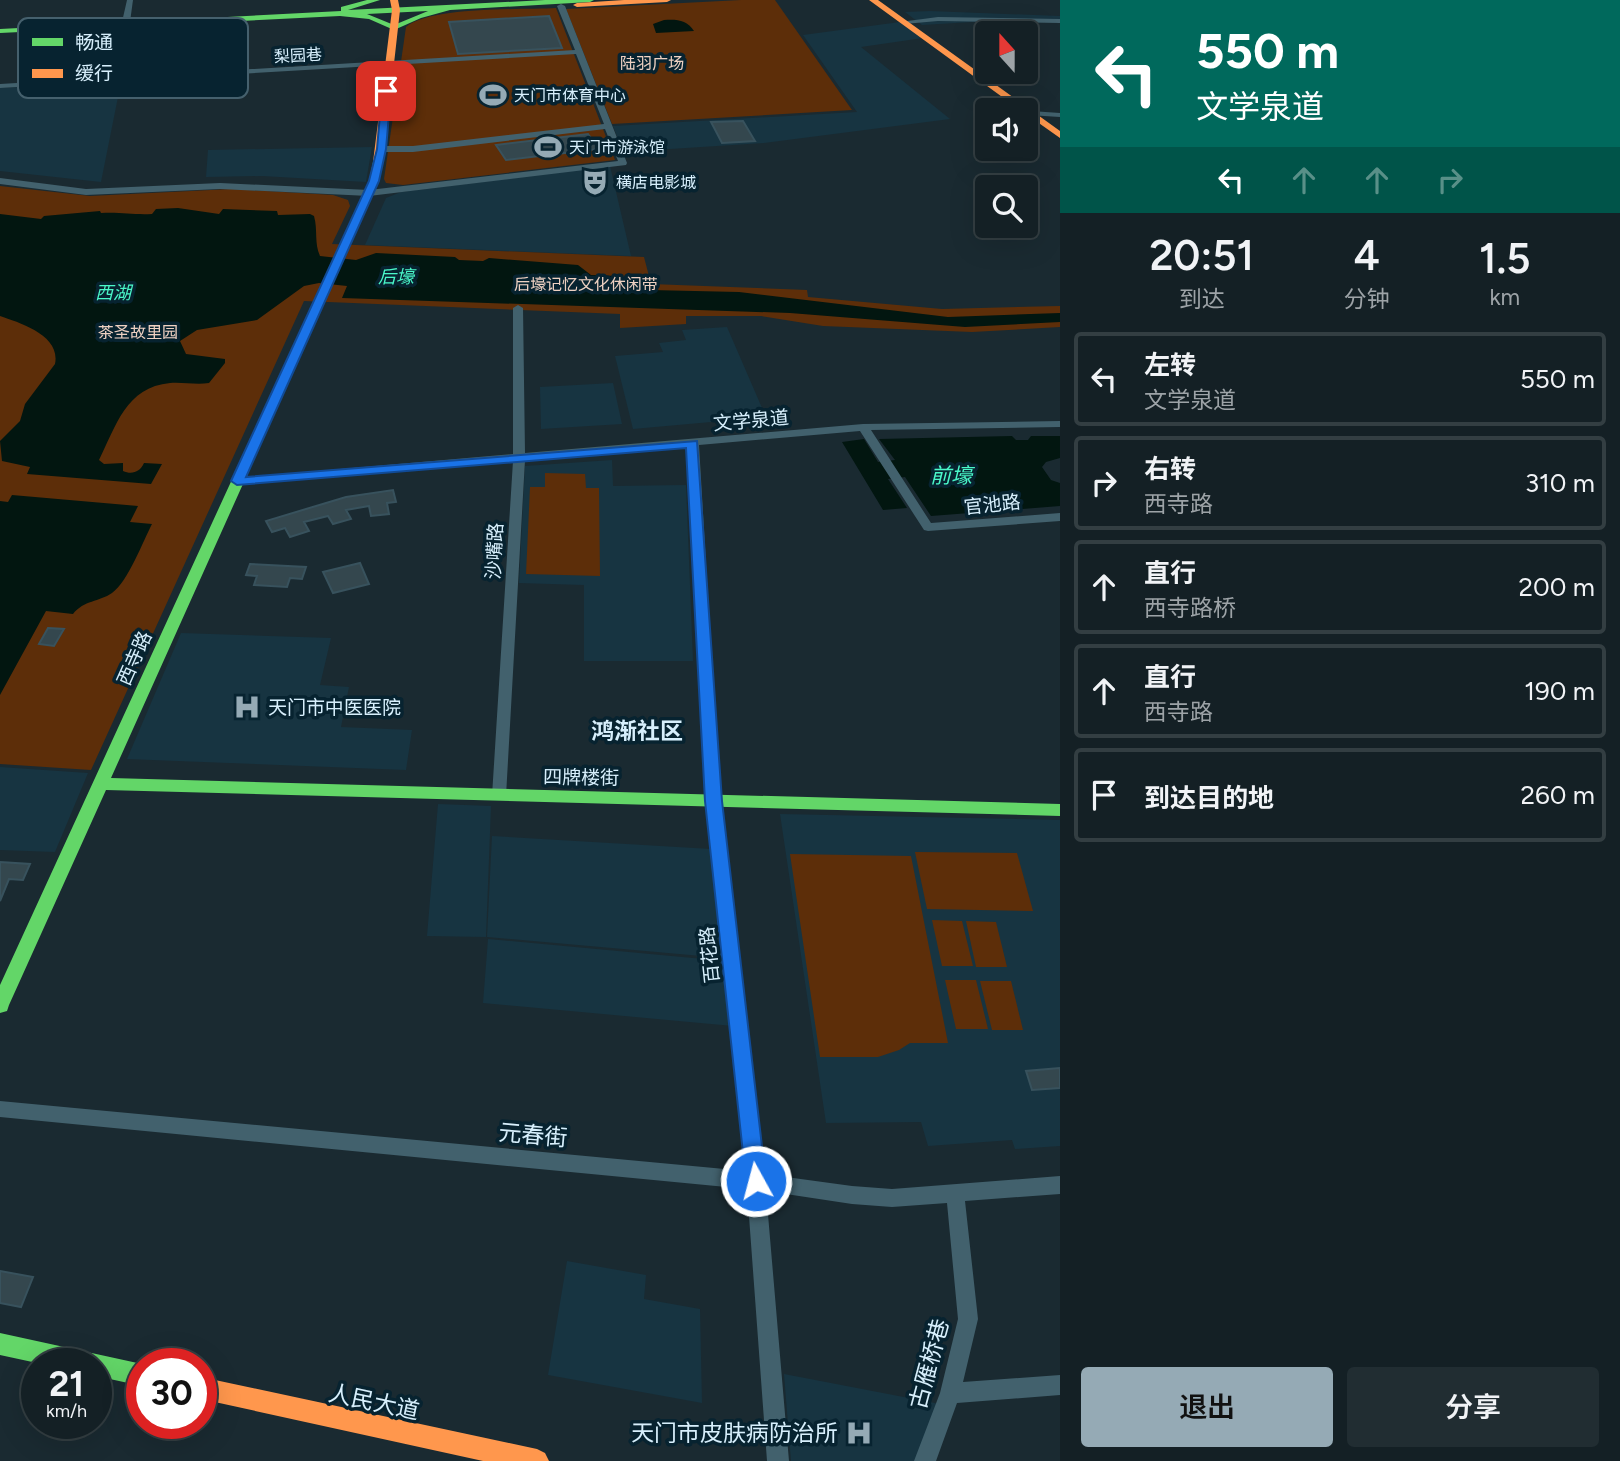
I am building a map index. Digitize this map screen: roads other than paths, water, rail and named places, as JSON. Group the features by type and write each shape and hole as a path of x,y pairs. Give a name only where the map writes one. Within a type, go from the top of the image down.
{"street":[{"path":"126,18 130,0"},
{"path":"336,12 376,0"},
{"path":"420,0 481,9 554,3 667,0"},
{"path":"394,28 418,16 477,0"},
{"path":"217,18 395,6 590,0"},
{"path":"873,0 1010,98"},
{"path":"0,181 86,192 220,186 369,193 623,163 579,52 554,3"},
{"path":"369,193 381,149 395,6"},
{"path":"178,18 336,12 370,17 394,28"},
{"path":"904,22 937,19 1060,21"},
{"path":"0,29 18,28"},
{"path":"0,29 18,28"},
{"name":"梨园巷","path":"248,71 579,52"},
{"name":"梨园巷","path":"0,86 18,85"},
{"path":"1038,113 1060,115"},
{"path":"1038,118 1060,135"},
{"path":"381,149 413,149 608,126"},
{"name":"西寺路","path":"0,1005 369,193"},
{"name":"沙嘴路","path":"499,796 519,459 518,308"},
{"name":"文学泉道","path":"237,481 519,459 863,427 1060,424"},
{"name":"官池路","path":"863,427 928,527 1060,517"},
{"name":"百花路","path":"693,443 713,801 756,1181 778,1461"},
{"name":"四牌楼街","path":"101,784 1060,810"},
{"name":"元春街","path":"0,1109 756,1181 874,1198 1060,1185"},
{"name":"古雁桥巷","path":"925,1461 950,1393 968,1319 955,1194"},
{"path":"0,1345 21,1349"},
{"path":"0,1356 21,1361"},
{"path":"950,1393 1060,1385"},
{"name":"人民大道","path":"217,1391 537,1461"},
{"name":"人民大道","path":"217,1403 480,1461"}],"water":[{"path":"664,20 681,21 694,31 656,33 653,24"},
{"name":"西湖","path":"178,208 219,214 223,209 277,211 278,215 310,214 314,216 320,256 356,260 376,253 578,265 591,275 616,276 650,290 739,292 948,317 1060,313 1060,322 965,327 790,313 342,298 347,286 319,283 304,286 257,320 197,330 180,341 186,354 225,359 225,363 209,383 170,383 143,392 124,410 99,460 104,464 123,463 123,471 130,473 138,471 144,463 162,464 151,484 27,474 30,467 2,461 0,441 20,421 25,404 55,364 55,354 46,338 18,322 0,316 0,214 41,219 44,216 100,211 152,214 156,209"},
{"name":"前壕","path":"1012,436 1016,440 1028,440 1031,436 1060,436 1060,458 1046,462 1042,467 1051,480 1060,483 1060,506 931,516 905,477 888,479 907,508 883,510 842,442 864,439 878,462 895,460 879,439"},
{"path":"12,495 138,506 130,522 152,524 129,571 112,593 82,606 73,614 46,611 0,695 0,501 8,502"}],"place":[{"name":"天门市体育中心","path":"493,95"},
{"name":"天门市游泳馆","path":"548,147"},
{"name":"横店电影城","path":"595,182"},
{"name":"天门市中医医院","path":"247,707"},
{"name":"天门市皮肤病防治所","path":"859,1433"}],"district":[{"name":"鸿渐社区","path":"637,731"}],"park label":[{"name":"陆羽广场","path":"652,63"},
{"name":"后壕记忆文化休闲带","path":"586,284"},
{"name":"茶圣故里园","path":"138,332"}],"water label":[{"name":"后壕","path":"396,277"}]}
